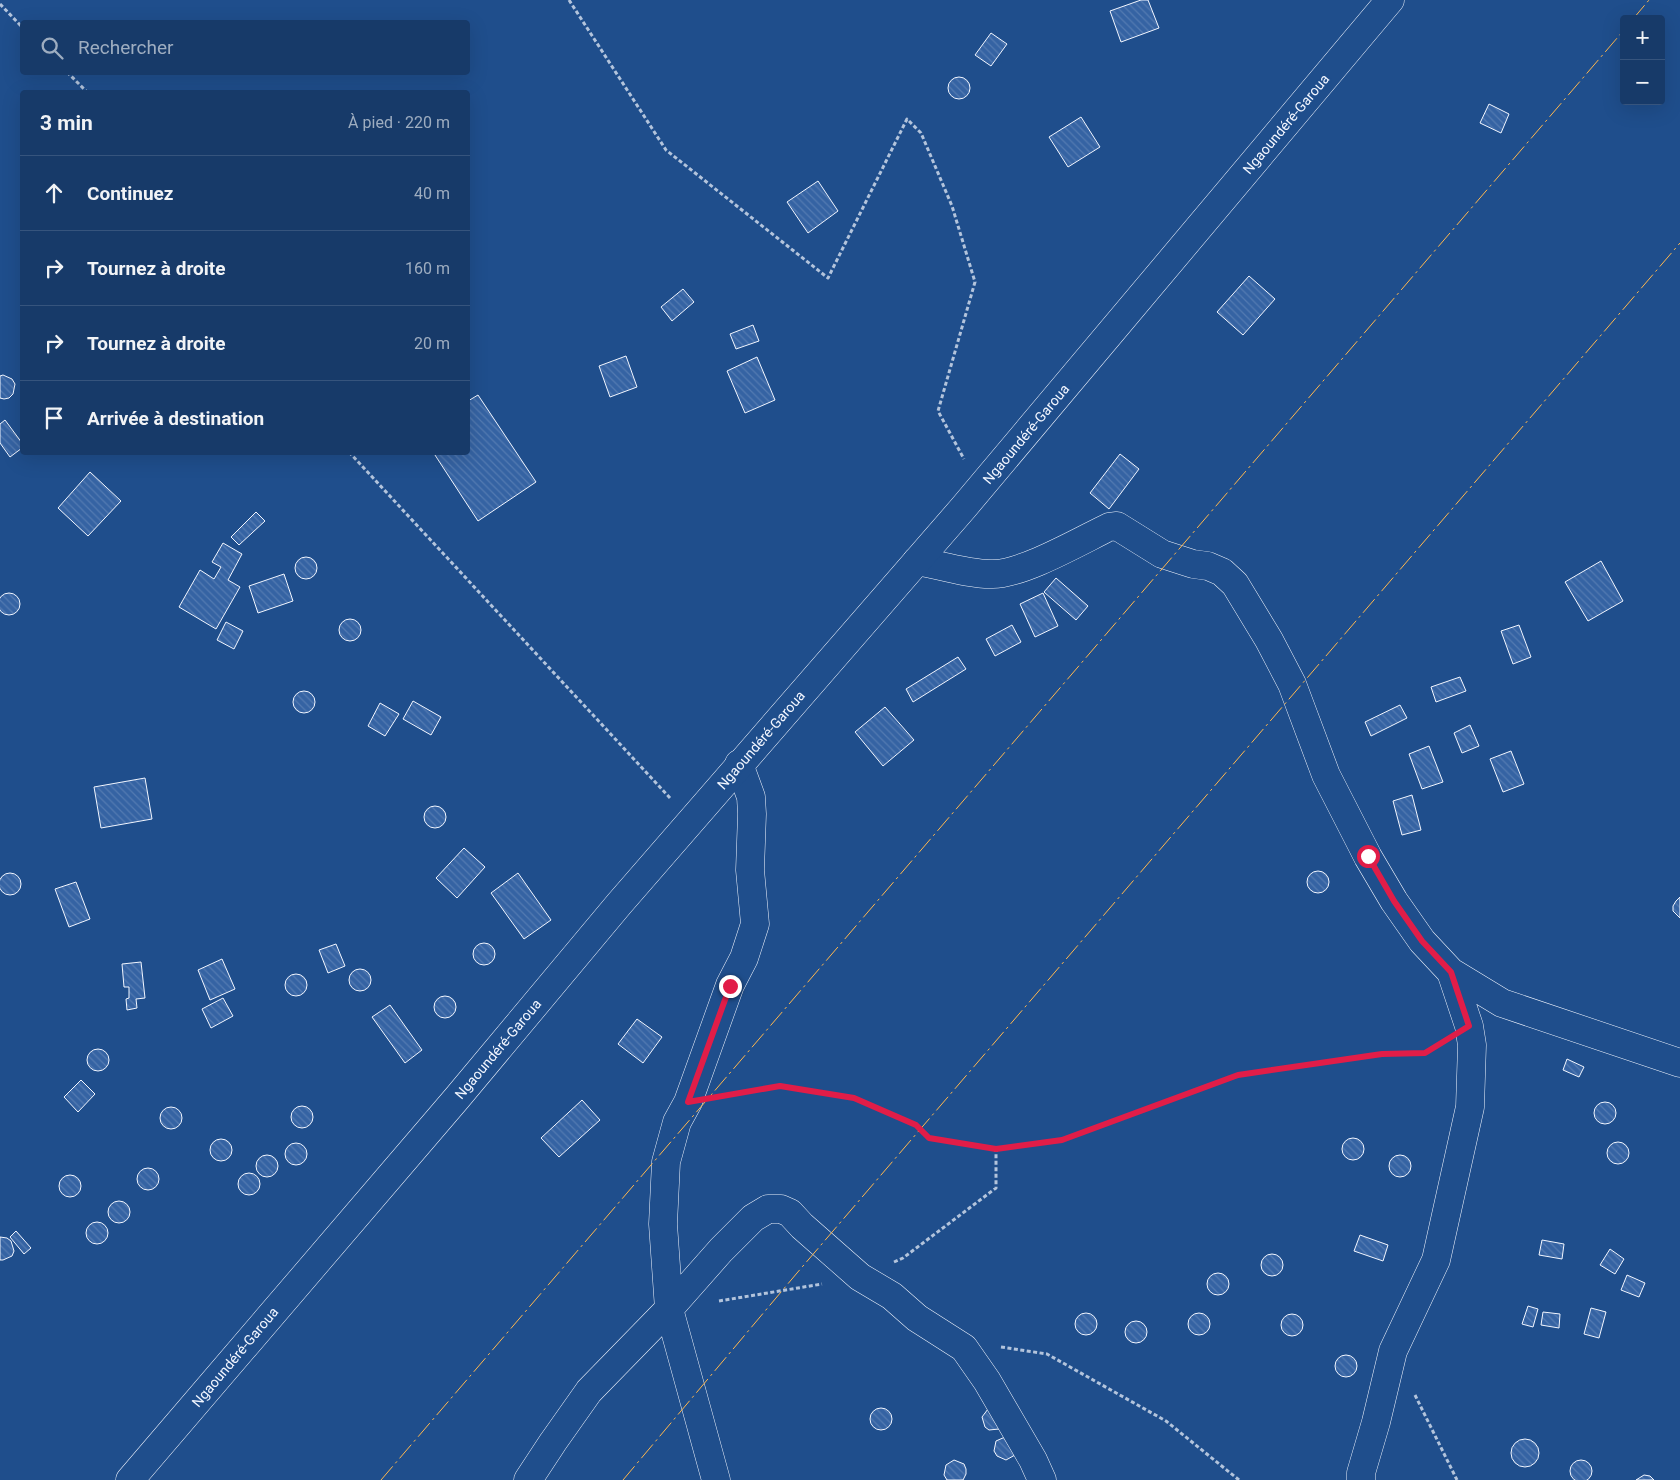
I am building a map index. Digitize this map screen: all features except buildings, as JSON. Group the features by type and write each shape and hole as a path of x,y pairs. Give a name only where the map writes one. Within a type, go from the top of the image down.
{"main road":[{"name":"Ngaoundéré-Garoua","path":"130,1480 691,821 964,508 1390,0"},
{"path":"917,561 993,574 1014,570 1038,561 1109,527 1117,526 1162,554 1193,564 1208,566 1222,572 1235,584 1273,647 1292,684 1326,775 1377,872 1394,901 1422,941 1451,972 1502,1003 1680,1063"},
{"path":"716,1480 669,1309 663,1224 666,1162 677,1122 688,1102 730,986 744,958 755,924 750,870 751,797 740,764"},
{"path":"1361,1480 1361,1473 1376,1422 1393,1351 1436,1260 1470,1107 1472,1046 1469,1026 1451,972"},
{"path":"528,1480 589,1391 669,1309 721,1250 753,1218 768,1209 781,1209 790,1213 860,1277 892,1296 917,1318 964,1348 987,1381 1033,1460 1042,1480"}],"path":[{"path":"569,0 666,150 828,278 907,119 921,133 952,206 975,282 938,411 972,472 964,508"},
{"path":"0,4 20,25"},
{"path":"70,75 85,90"},
{"path":"352,455 691,821"},
{"path":"688,1102 780,1086 854,1098 916,1125 929,1138 996,1149 1062,1140 1238,1075 1382,1054 1425,1053 1469,1026"},
{"path":"716,1301 860,1277 903,1258 996,1188 996,1149"},
{"path":"1000,1347 1047,1354 1166,1421 1239,1480"},
{"path":"1414,1394 1457,1480"}],"power":[{"path":"1636,15 1649,0"},
{"path":"381,1480 1620,35"},
{"path":"623,1480 797,1273 1680,243"}],"route":[{"path":"730,986 688,1102 780,1086 854,1098 916,1125 929,1138 996,1149 1062,1140 1238,1075 1382,1054 1425,1053 1469,1026 1451,972 1422,941 1394,901 1368,856"}]}
